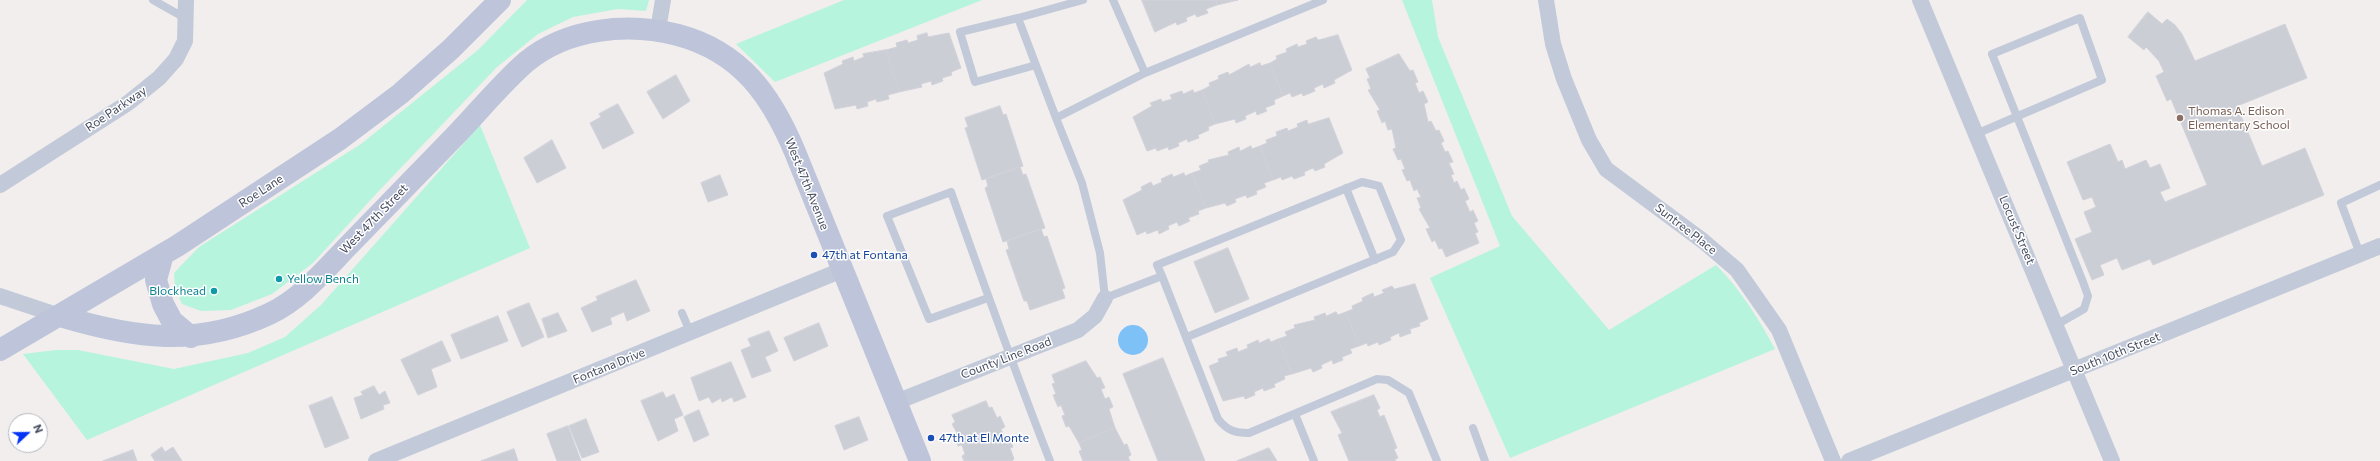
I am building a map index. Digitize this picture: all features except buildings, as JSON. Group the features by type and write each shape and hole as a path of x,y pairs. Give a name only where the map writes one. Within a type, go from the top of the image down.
{"street":[{"name":"Roe Parkway","path":"0,185 128,103 159,78 176,59 184,40 186,0"},
{"name":"Roe Lane","path":"0,350 163,254 340,139 382,108 451,48 500,0"},
{"path":"658,30 663,0"},
{"name":"Suntree Place","path":"1546,0 1553,44 1564,79 1589,140 1606,169 1703,241 1737,270 1779,330 1833,461"},
{"name":"Locust Street","path":"1920,0 2112,461"},
{"name":"West 47th Street","path":"60,316 109,330 159,337 191,336 224,330 269,314 315,282 526,62 576,36 629,27 658,30"},
{"name":"West 47th Avenue","path":"658,30 706,45 748,74 766,95 782,120 920,461"},
{"name":"South 10th Street","path":"1849,461 2380,246"},
{"path":"163,254 156,280 162,304 172,321 191,336"},
{"name":"Fontana Drive","path":"376,461 842,270"},
{"path":"0,296 60,316"},
{"name":"County Line Road","path":"896,402 1008,356 1078,330 1094,316 1105,298"}],"lane":[{"path":"153,0 185,18"},
{"path":"1036,65 975,82 960,32 1083,0"},
{"path":"1113,0 1145,73"},
{"path":"1056,118 1145,73 1323,0"},
{"path":"1018,18 1082,183 1100,253 1105,298 1162,276"},
{"path":"1976,134 2016,115 2102,80 2080,18 1992,54 2016,115 2088,296 2084,310 2056,325"},
{"path":"1187,337 1393,252 1401,240 1379,186 1362,182 1157,264 1218,419 1226,428 1237,433 1249,433 1377,379 1388,380 1409,393 1437,461"},
{"path":"2360,254 2342,202 2380,185"},
{"path":"1346,188 1375,260"},
{"path":"988,298 929,319 887,216 951,192 988,298 1008,356 1050,461"},
{"path":"682,314 690,332"},
{"path":"1295,414 1314,461"},
{"path":"1473,428 1485,461"}],"green space":[{"path":"527,0 649,0 646,11 618,9 573,17 538,34 497,67 375,195 313,263 272,294 231,310 201,311 182,304 175,288 174,273 199,247 361,144 478,50"},
{"path":"844,0 982,0 775,82 736,44"},
{"path":"1402,0 1432,0 1438,37 1512,216 1609,330 1716,265 1733,284 1748,305 1775,349 1510,458 1430,278 1500,246"},
{"path":"480,125 530,248 87,440 23,354 56,350 78,350 174,369 248,353 285,337 321,305"}],"water":[{"path":"1133,325 1139,326 1147,334 1147,346 1139,354 1133,355 1127,354 1119,346 1118,340 1119,334 1127,326"}],"place":[{"name":"Thomas A. Edison Elementary School","path":"2180,118"},
{"name":"47th at Fontana","path":"814,255"},
{"name":"Yellow Bench","path":"279,279"},
{"name":"Blockhead","path":"214,291"},
{"name":"47th at El Monte","path":"931,438"}]}
